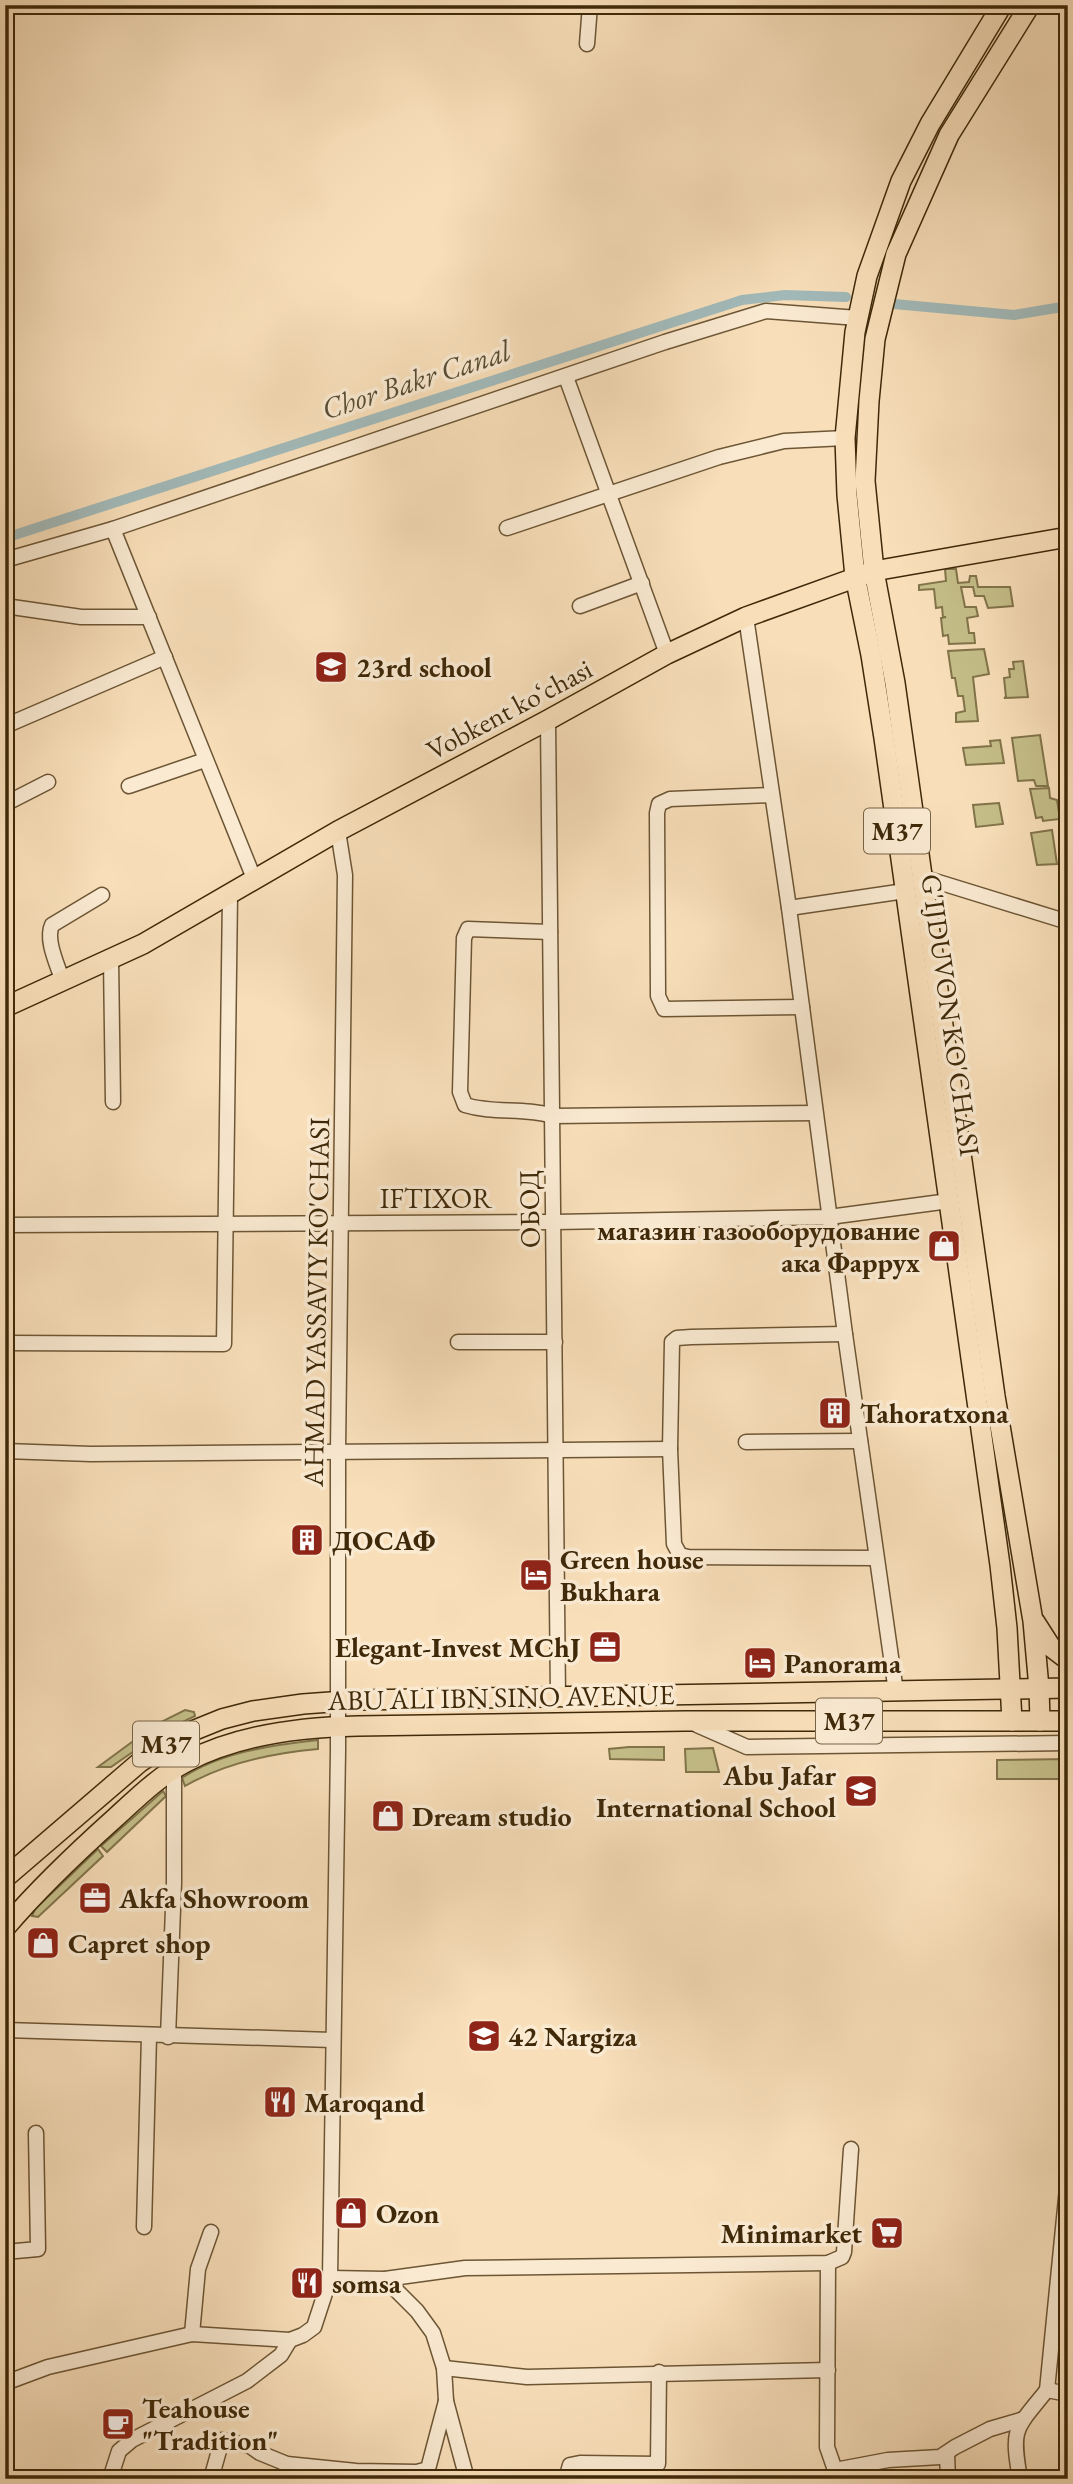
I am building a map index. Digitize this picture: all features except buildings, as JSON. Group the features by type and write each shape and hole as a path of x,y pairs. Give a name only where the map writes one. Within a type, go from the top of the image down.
{"main road":[{"name":"G'IJDUVON KO'CHASI","path":"1002,5 930,124 901,181 867,276 858,318 845,438 864,574 871,655 1000,1565 1011,1688"},
{"name":"G'IJDUVON KO'CHASI","path":"1030,5 949,135 896,254 873,364 865,481 864,574 895,683 996,1406 1031,1612"},
{"name":"Vobkent koʻchasi","path":"5,1007 111,959 255,881 338,831 667,654 746,617 864,574 1068,537"},
{"path":"1031,1612 1051,1647 1068,1660"},
{"name":"M37","path":"1031,1612 1040,1721"},
{"name":"M37","path":"1011,1688 1012,1721"},
{"name":"ABU ALI IBN SINO AVENUE","path":"5,1878 140,1762 180,1736 253,1712 337,1701 367,1700 1068,1688"},
{"name":"ABU ALI IBN SINO AVENUE","path":"5,1928 39,1888 136,1798 174,1769 200,1756 277,1734 338,1726 685,1721 1068,1721"}],"street":[{"path":"587,44 590,5"},
{"path":"5,560 113,529 766,311 858,318"},
{"path":"566,377 667,654"},
{"path":"507,528 719,457 784,441 845,438"},
{"path":"113,529 255,881"},
{"path":"580,606 642,583"},
{"path":"5,606 81,617 149,617"},
{"path":"746,617 789,908 829,1217 896,1692"},
{"path":"5,726 165,657"},
{"name":"ОБОД","path":"548,720 558,1698"},
{"path":"129,786 205,760"},
{"path":"5,804 48,782"},
{"path":"772,795 670,799 659,804 658,996 663,1009 802,1007"},
{"name":"AHMAD YASSAVIY KO'CHASI","path":"110,2479 119,2451 132,2440 247,2381 281,2355 290,2340 314,2327 330,2278 345,875 338,831"},
{"path":"922,877 1068,922"},
{"path":"789,908 905,891"},
{"path":"63,982 49,930 52,925 102,895"},
{"path":"5,1343 224,1343 230,895"},
{"path":"550,932 468,929 464,938 460,1093 466,1105 482,1111 523,1110 553,1116 816,1113"},
{"path":"111,959 113,1102"},
{"name":"IFTIXOR","path":"5,1225 554,1222 829,1217 949,1201"},
{"path":"845,1334 677,1338 672,1342 670,1449 674,1544 680,1555 688,1557 876,1558"},
{"path":"458,1342 555,1342"},
{"path":"746,1442 860,1441"},
{"path":"5,1451 90,1454 670,1449"},
{"path":"685,1721 747,1747 1068,1744"},
{"path":"168,2037 174,1883 174,1769"},
{"path":"5,2030 332,2040"},
{"path":"144,2227 149,2036"},
{"path":"5,2252 38,2249 36,2133"},
{"path":"330,2278 385,2280 465,2268 828,2263 842,2257 844,2252 851,2149"},
{"path":"1020,2479 1014,2440 1016,2431 1047,2390 1068,2178"},
{"path":"192,2334 198,2269 211,2232"},
{"path":"828,2263 827,2447 835,2474 888,2460 940,2457 990,2429 1024,2418"},
{"path":"385,2280 418,2311 437,2343 444,2368 446,2401 467,2479"},
{"path":"5,2383 48,2367 192,2334 290,2340"},
{"path":"444,2368 527,2377 828,2370"},
{"path":"566,2479 570,2465 580,2463 658,2465 659,2372"},
{"path":"1047,2390 1068,2394"},
{"path":"211,2479 222,2440 250,2446 286,2471 346,2475 416,2475 428,2469 446,2401"},
{"path":"947,2454 948,2479"}],"shaded area":[{"path":"945,569 956,569 958,583 969,582 970,576 976,576 978,587 1010,587 1013,606 988,608 984,596 975,596 973,587 961,587 965,607 976,607 978,616 967,618 969,633 974,633 975,643 949,644 948,635 943,636 941,618 946,617 943,617 942,607 936,608 934,589 919,590 919,585 946,581"},
{"path":"984,649 989,674 973,677 978,721 956,722 956,713 965,711 963,696 958,696 955,678 952,678 948,651"},
{"path":"1023,661 1028,697 1004,698 1004,678 1010,677 1009,669 1014,669 1013,662"},
{"path":"1040,735 1048,786 1036,786 1034,780 1018,781 1012,738"},
{"path":"1000,740 1004,763 966,765 963,748 991,746 990,741"},
{"path":"1049,788 1050,798 1057,800 1060,819 1043,821 1042,817 1036,818 1030,789"},
{"path":"999,803 1003,824 976,827 973,805"},
{"path":"1052,830 1057,864 1037,865 1031,833"},
{"path":"185,1710 194,1712 195,1716 160,1733 111,1767 98,1767 155,1725"},
{"path":"318,1740 318,1749 250,1760 216,1771 185,1786 182,1778 230,1756 265,1747"},
{"path":"664,1747 664,1760 610,1759 609,1749"},
{"path":"713,1748 719,1772 686,1772 685,1749"},
{"path":"1068,1759 1068,1779 997,1779 997,1760"},
{"path":"163,1791 166,1796 107,1852 101,1846"},
{"path":"98,1849 103,1856 38,1917 32,1916 35,1909"}],"waterway":[{"name":"Chor Bakr Canal","path":"5,538 742,300 785,295 846,297"},
{"name":"Chor Bakr Canal","path":"894,304 1014,315 1068,306"}],"place":[{"name":"23rd school","path":"331,667"},
{"name":"магазин газооборудование ака Фаррух","path":"944,1246"},
{"name":"Tahoratxona","path":"835,1413"},
{"name":"ДОСАФ","path":"307,1540"},
{"name":"Green house Bukhara","path":"536,1575"},
{"name":"Elegant-Invest MChJ","path":"605,1647"},
{"name":"Panorama","path":"760,1663"},
{"name":"Abu Jafar International School","path":"861,1791"},
{"name":"Dream studio","path":"388,1816"},
{"name":"Akfa Showroom","path":"95,1898"},
{"name":"Capret shop","path":"43,1943"},
{"name":"42 Nargiza","path":"484,2036"},
{"name":"Maroqand","path":"280,2102"},
{"name":"Ozon","path":"351,2213"},
{"name":"Minimarket","path":"887,2233"},
{"name":"somsa","path":"307,2283"},
{"name":"Teahouse \"Tradition\"","path":"118,2424"}]}
